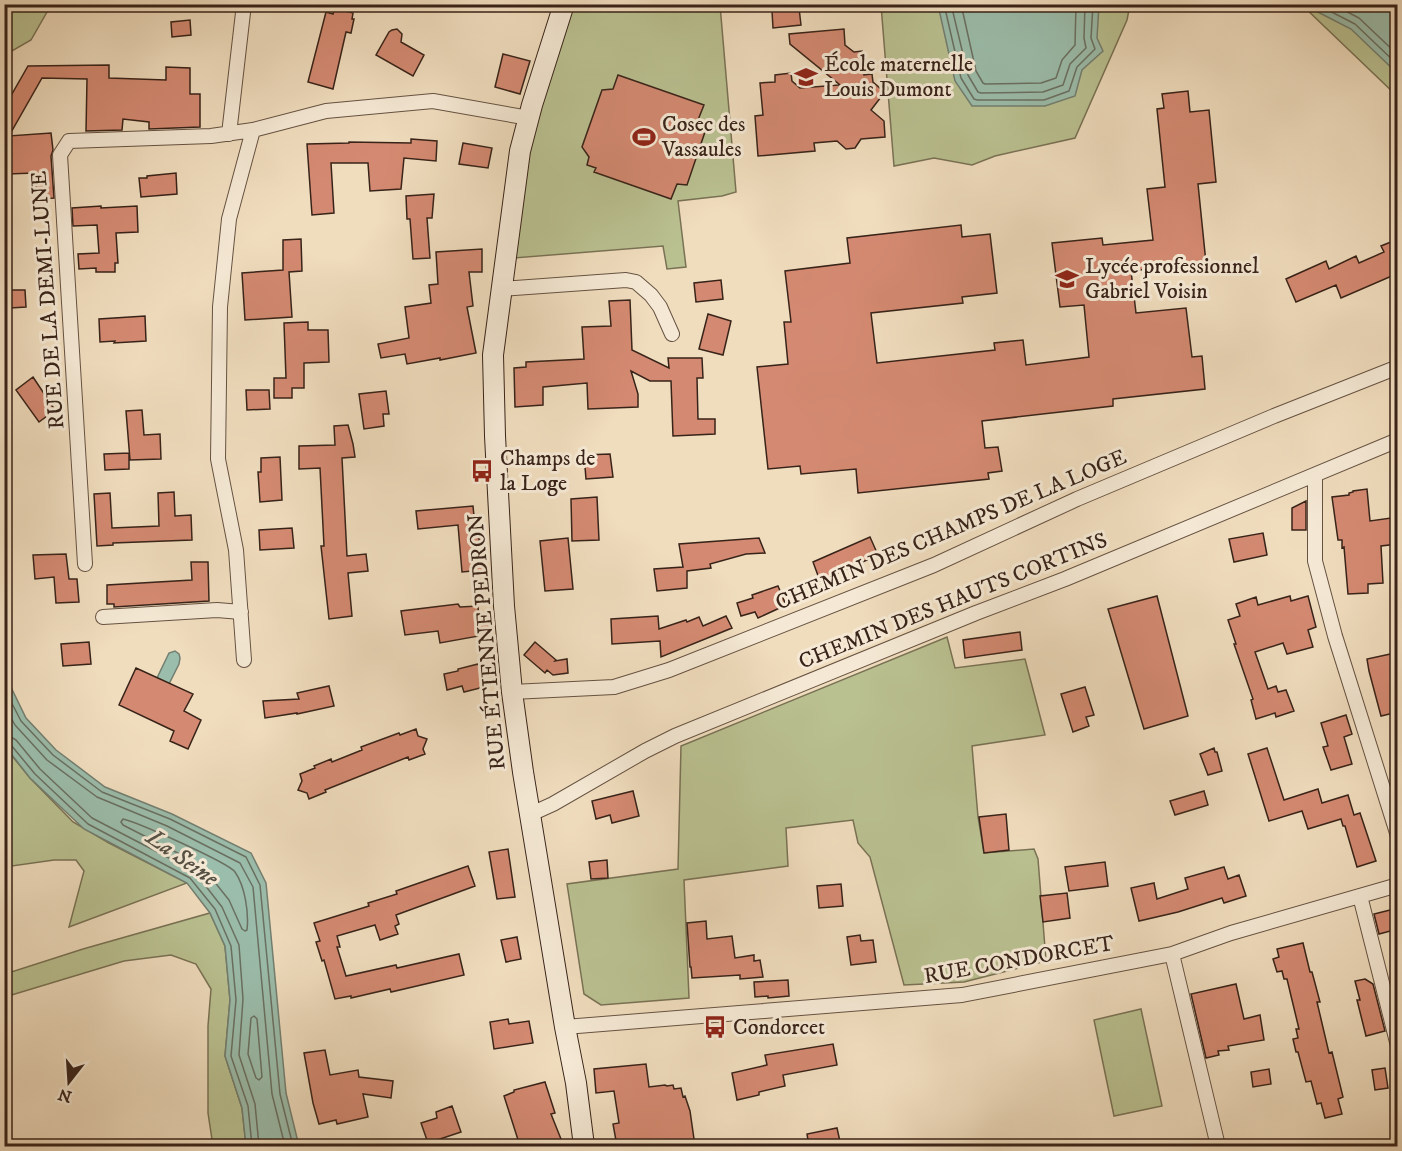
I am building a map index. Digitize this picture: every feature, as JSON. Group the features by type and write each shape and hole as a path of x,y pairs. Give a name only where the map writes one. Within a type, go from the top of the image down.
{"street":[{"path":"229,134 244,4"},
{"name":"RUE ÉTIENNE PEDRON","path":"564,4 520,151 493,355 504,606 512,692 523,772 576,1083 584,1146"},
{"name":"RUE DE LA DEMI-LUNE","path":"85,564 60,155 69,141 211,136 253,130 326,111 433,101 529,118"},
{"path":"244,660 236,550 218,459 220,307 229,219 253,130"},
{"path":"502,289 626,280 636,282 651,295 660,308 672,334"},
{"name":"CHEMIN DES CHAMPS DE LA LOGE","path":"512,692 614,687 669,670 934,565 1077,499 1274,416 1398,367"},
{"name":"CHEMIN DES HAUTS CORTINS","path":"531,814 675,736 965,617 1065,579 1398,440"},
{"path":"1314,475 1315,561 1335,636 1398,836"},
{"path":"104,617 217,610 241,612"},
{"name":"RUE CONDORCET","path":"565,1027 962,995 1172,954 1231,933 1398,885"},
{"path":"1360,896 1398,1046"},
{"path":"1172,954 1218,1146"}],"shaded area":[{"path":"10,5 51,5 31,40 5,55 5,16"},
{"path":"566,5 720,5 736,192 722,196 678,201 686,267 667,269 663,246 514,258 537,97"},
{"path":"881,5 1130,5 1127,20 1075,138 995,156 972,165 934,158 894,166"},
{"path":"1302,5 1397,5 1397,96"},
{"path":"947,637 955,668 1025,659 1045,735 972,746 978,817 984,853 1034,849 1038,859 1046,961 964,982 904,985 870,857 858,843 853,820 786,828 788,866 684,880 689,998 601,1005 584,994 567,884 678,869 681,746"},
{"path":"4,746 30,778 73,822 187,883 69,927 84,871 76,860 54,860 5,867"},
{"path":"210,913 225,946 230,1000 225,1056 242,1108 246,1146 213,1146 208,1113 208,1026 211,989 196,964 171,955 124,961 5,997 5,974"},
{"path":"1141,1009 1162,1106 1114,1116 1094,1020"}],"water":[{"path":"938,5 1099,5 1097,38 1103,51 1082,70 1075,96 1045,106 972,106 955,81"},
{"path":"1307,5 1387,5 1397,10 1397,73 1351,29"},
{"path":"175,651 179,654 179,664 169,684 157,678 169,653"},
{"name":"La Seine","path":"5,675 26,718 56,750 105,787 172,814 251,853 266,883 286,1093 299,1146 246,1146 242,1108 225,1056 230,1000 225,946 210,913 187,883 84,829 30,778 5,746"}],"building":[{"path":"335,8 353,13 352,19 354,19 351,33 346,32 333,89 308,82 326,12 333,14"},
{"path":"799,8 801,25 773,28 772,11"},
{"path":"190,20 191,35 172,37 171,22"},
{"path":"397,29 402,34 401,42 424,55 413,76 376,55 389,32"},
{"path":"844,29 845,45 854,52 862,51 864,75 872,74 873,82 881,89 881,97 871,110 884,121 885,137 861,139 855,148 846,149 837,141 814,143 815,151 758,156 755,116 763,115 760,83 775,82 775,75 791,73 792,81 800,88 840,85 790,44 789,34"},
{"path":"503,54 530,61 520,94 495,87"},
{"path":"109,65 109,78 166,80 166,67 190,68 190,94 200,94 200,127 149,129 149,122 123,119 122,130 86,131 87,79 42,78 9,136 51,133 54,198 37,199 35,173 7,174 4,108 28,66"},
{"name":"Cosec des Vassaules","path":"618,75 704,105 698,120 707,126 687,185 677,184 671,199 594,172 596,168 587,165 589,157 582,147 602,90 613,89"},
{"path":"1188,91 1190,112 1209,110 1216,182 1198,184 1206,263 1199,263 1199,270 1174,273 1173,266 1131,271 1136,313 1186,308 1192,357 1202,356 1205,389 1113,399 1113,406 982,421 985,448 998,447 1002,471 988,473 989,479 858,493 856,469 801,474 800,466 768,469 757,367 788,364 784,322 791,322 785,271 850,263 847,238 961,225 962,237 990,234 997,293 962,297 963,303 871,313 877,363 995,350 994,343 1023,340 1026,365 1089,357 1084,305 1060,307 1052,243 1102,238 1103,245 1153,240 1147,189 1165,187 1157,109 1164,108 1162,94"},
{"path":"411,139 437,141 436,161 404,158 401,189 370,191 368,163 331,163 334,213 312,215 307,144 411,143"},
{"path":"463,143 492,148 488,168 459,164"},
{"path":"176,173 177,194 141,197 139,178"},
{"path":"434,194 432,218 427,218 430,258 413,259 406,196"},
{"path":"101,206 101,208 137,206 138,232 116,233 118,263 115,263 115,272 96,272 96,268 79,269 78,254 99,253 97,225 73,226 72,208"},
{"path":"301,239 302,271 289,272 292,317 245,320 242,273 283,270 283,240"},
{"path":"1398,239 1398,284 1394,275 1341,298 1336,285 1296,302 1286,279 1326,261 1329,269 1356,256 1359,263 1384,252 1381,246"},
{"path":"482,249 482,272 469,272 473,306 467,307 476,353 407,364 405,354 381,358 378,344 409,338 405,307 431,303 429,285 438,284 436,252"},
{"path":"721,280 723,299 696,302 694,283"},
{"path":"8,290 25,290 26,307 10,308"},
{"path":"630,300 632,350 669,368 668,358 702,358 703,378 697,378 698,419 715,419 715,434 673,436 671,381 650,381 631,371 638,394 638,407 588,409 587,383 543,387 543,405 515,407 514,368 526,367 526,362 584,359 582,327 611,326 609,301"},
{"path":"708,314 731,321 723,355 699,349"},
{"path":"145,316 146,341 100,342 99,319"},
{"path":"308,322 308,330 328,330 329,362 304,363 304,388 292,388 292,398 274,398 274,378 286,378 284,323"},
{"path":"33,377 55,410 39,422 16,390"},
{"path":"246,390 269,390 270,409 247,410"},
{"path":"386,391 389,414 383,414 384,426 364,429 359,394"},
{"path":"142,410 144,435 160,434 161,459 130,460 126,411"},
{"path":"348,425 355,457 342,458 347,556 366,554 368,571 348,573 352,616 329,619 321,546 324,546 320,468 299,469 299,446 335,445 334,426"},
{"path":"129,453 129,469 105,470 104,454"},
{"path":"610,454 613,477 586,479 584,455"},
{"path":"280,457 282,500 260,502 258,472 261,472 261,458"},
{"path":"1367,489 1370,521 1391,518 1392,521 1398,521 1398,544 1381,546 1383,583 1368,584 1368,593 1348,594 1344,547 1342,548 1342,540 1338,540 1332,497 1349,495 1353,491"},
{"path":"174,492 175,516 191,515 192,540 113,543 113,545 97,546 94,494 110,493 112,528 159,526 158,493"},
{"path":"597,497 599,540 572,541 571,499"},
{"path":"1306,501 1306,530 1292,530 1292,508"},
{"path":"473,506 474,516 478,516 479,519 483,570 462,572 458,525 418,529 416,511"},
{"path":"292,528 294,548 260,550 259,530"},
{"path":"1263,533 1267,555 1234,562 1229,539"},
{"path":"870,537 878,555 820,581 813,562"},
{"path":"568,538 573,589 545,591 540,541"},
{"path":"759,538 765,553 746,554 710,564 711,568 687,571 687,588 657,591 654,569 683,567 679,544"},
{"path":"66,554 69,579 77,579 79,602 56,603 54,577 35,579 33,555"},
{"path":"191,562 208,562 209,601 114,607 114,604 107,604 107,585 192,580"},
{"path":"778,586 786,605 758,618 755,612 741,616 737,603"},
{"path":"1157,596 1188,716 1144,729 1108,609"},
{"path":"1290,596 1291,601 1308,596 1316,627 1308,630 1313,647 1287,654 1283,643 1255,652 1268,689 1276,686 1278,692 1286,690 1294,711 1276,717 1275,713 1256,719 1251,700 1253,699 1228,620 1240,616 1236,604 1256,597 1258,605"},
{"path":"458,604 460,607 478,606 479,621 489,620 490,634 440,643 438,631 405,635 401,611"},
{"path":"658,616 659,629 699,617 703,626 726,616 732,628 661,657 660,641 612,644 611,619"},
{"path":"1020,632 1022,650 965,658 963,640"},
{"path":"89,642 91,664 63,666 61,644"},
{"path":"535,642 555,661 567,659 568,673 553,675 547,670 545,673 524,655"},
{"path":"1395,653 1395,657 1398,656 1398,712 1381,716 1367,659"},
{"path":"478,664 484,687 464,692 462,686 447,690 444,674"},
{"path":"136,668 193,694 184,711 201,720 188,749 170,741 174,731 119,705"},
{"path":"329,686 334,706 265,718 263,701 299,699 297,693"},
{"path":"1085,687 1094,715 1086,717 1089,726 1073,732 1061,694"},
{"path":"1346,715 1352,734 1344,737 1352,764 1331,770 1323,747 1328,746 1321,723"},
{"path":"416,729 418,736 427,739 423,749 425,754 409,760 408,757 325,790 326,792 309,799 307,793 298,790 302,781 300,774 315,768 314,766 331,759 332,762 362,750 361,747"},
{"path":"1214,748 1222,771 1208,775 1200,754"},
{"path":"1267,748 1284,800 1318,789 1322,803 1348,795 1354,815 1360,813 1376,861 1357,867 1341,819 1308,829 1302,811 1269,821 1248,754"},
{"path":"633,791 639,816 612,823 610,815 596,819 592,801"},
{"path":"1204,791 1208,805 1175,815 1170,801"},
{"path":"1006,814 1009,850 984,853 979,817"},
{"path":"508,849 515,897 497,899 489,852"},
{"path":"607,860 608,878 591,879 589,862"},
{"path":"1105,862 1108,886 1069,891 1065,867"},
{"path":"468,866 475,886 396,915 399,924 395,926 398,934 380,940 375,925 337,936 340,947 337,947 346,976 396,965 397,968 459,954 464,975 391,992 390,989 351,998 351,996 335,999 324,960 322,961 316,942 320,941 314,923 369,906 368,903 397,894 396,891"},
{"path":"1224,867 1228,879 1239,875 1246,896 1224,903 1222,898 1139,921 1131,888 1154,883 1157,899 1188,889 1185,878"},
{"path":"841,884 843,906 819,908 817,886"},
{"path":"1067,893 1070,918 1043,922 1040,896"},
{"path":"1398,908 1398,929 1379,934 1374,914"},
{"path":"706,921 707,939 732,936 735,958 754,955 754,961 760,960 763,977 740,979 740,975 692,978 687,923"},
{"path":"860,935 861,941 873,940 876,962 851,965 847,937"},
{"path":"517,937 521,959 506,962 501,940"},
{"path":"1303,943 1320,1002 1317,1002 1329,1053 1332,1052 1343,1097 1338,1099 1342,1114 1325,1118 1321,1103 1317,1104 1311,1081 1306,1082 1298,1052 1296,1052 1293,1039 1298,1038 1296,1029 1299,1029 1287,979 1284,979 1282,971 1277,972 1273,959 1279,957 1277,949"},
{"path":"1365,979 1373,984 1385,1031 1366,1036 1355,981"},
{"path":"788,980 789,996 755,997 754,982"},
{"path":"1236,984 1244,1019 1260,1015 1264,1040 1228,1046 1229,1050 1218,1051 1219,1055 1206,1058 1191,994"},
{"path":"508,1019 509,1024 529,1021 533,1043 494,1049 490,1022"},
{"path":"833,1044 837,1065 783,1075 785,1086 737,1100 732,1073 767,1065 765,1055"},
{"path":"325,1050 330,1075 358,1070 359,1077 393,1081 391,1098 363,1094 368,1117 337,1124 336,1120 319,1124 304,1053"},
{"path":"646,1064 649,1087 673,1085 674,1089 681,1088 690,1111 695,1146 617,1146 613,1124 619,1123 614,1091 596,1093 594,1069"},
{"path":"1385,1068 1388,1088 1375,1090 1372,1070"},
{"path":"1269,1069 1271,1084 1253,1087 1251,1072"},
{"path":"545,1082 555,1113 551,1114 561,1139 540,1146 520,1146 504,1096 514,1090"},
{"path":"452,1106 461,1132 428,1143 421,1123 437,1118 436,1112"},
{"path":"837,1128 841,1146 809,1146 807,1134"}],"place":[{"name":"École maternelle Louis Dumont","path":"806,77"},
{"name":"Cosec des Vassaules","path":"644,137"},
{"name":"Lycée professionnel Gabriel Voisin","path":"1067,279"},
{"name":"Champs de la Loge","path":"482,471"},
{"name":"Condorcet","path":"715,1027"}]}
